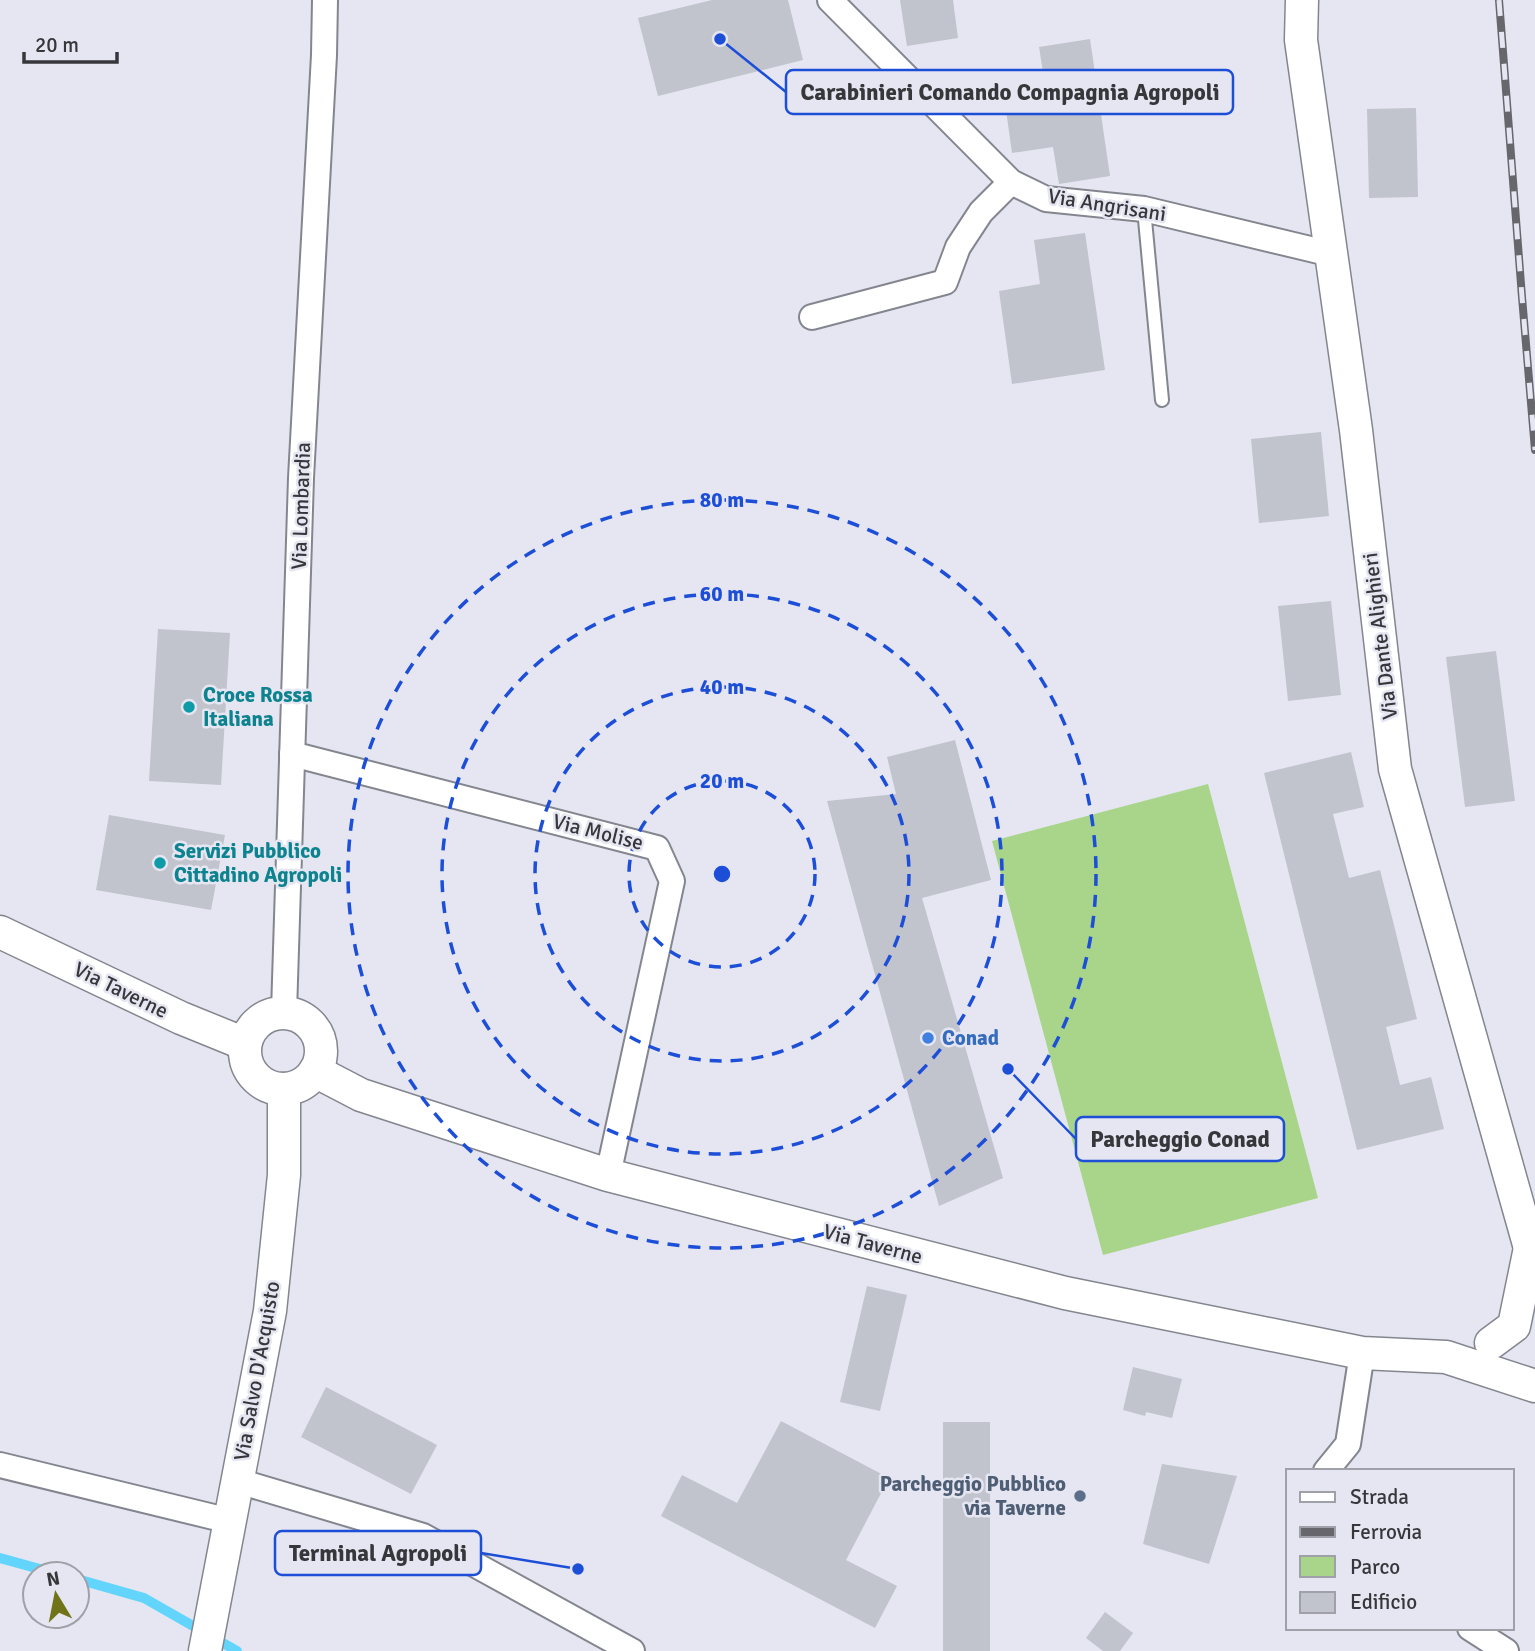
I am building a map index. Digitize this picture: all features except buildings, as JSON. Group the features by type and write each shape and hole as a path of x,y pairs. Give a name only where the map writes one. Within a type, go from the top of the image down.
{"street":[{"name":"Via Lombardia","path":"284,1013 302,478 325,0"},
{"name":"Via Angrisani","path":"830,0 1011,181 1046,199 1144,209 1331,254"},
{"name":"Via Dante Alighieri","path":"1302,0 1301,40 1356,430 1395,769 1532,1253"},
{"path":"812,317 945,282 958,247 981,212 1011,181"},
{"name":"Via Molise","path":"292,754 657,848 672,881 608,1175"},
{"name":"Via Taverne","path":"0,932 181,1018 245,1044"},
{"path":"273,1013 284,1013 295,1014 314,1028 321,1049 320,1060 307,1080 296,1087 284,1089 273,1088 253,1076 244,1055 248,1034 255,1024 273,1013"},
{"name":"Via Taverne","path":"315,1071 361,1095 608,1175 1065,1293 1362,1353 1446,1357 1527,1380"},
{"name":"Via Salvo D'Acquisto","path":"205,1651 270,1311 284,1175 284,1089"},
{"name":"Via Taverne","path":"1491,1343 1514,1326 1532,1253"},
{"name":"Via Taverne","path":"1446,1357 1491,1343 1535,1338"},
{"path":"1328,1469 1348,1444 1362,1353"},
{"path":"0,1465 229,1527"},
{"path":"238,1481 423,1536 632,1651"},
{"path":"1473,1630 1506,1651"}],"lane":[{"path":"1144,209 1162,400"}],"green space":[{"path":"1208,784 1318,1198 1103,1255 992,841"}],"waterway":[{"path":"0,1558 21,1564"},
{"path":"91,1583 144,1598 237,1651"}],"railway":[{"path":"1499,0 1535,450"}],"place":[{"name":"Carabinieri Comando Compagnia Agropoli","path":"720,39"},
{"name":"Croce Rossa Italiana","path":"189,707"},
{"name":"Servizi Pubblico Cittadino Agropoli","path":"160,863"},
{"name":"Conad","path":"928,1038"},
{"name":"Parcheggio Conad","path":"1008,1069"},
{"name":"Parcheggio Pubblico via Taverne","path":"1080,1496"},
{"name":"Terminal Agropoli","path":"578,1569"}]}
